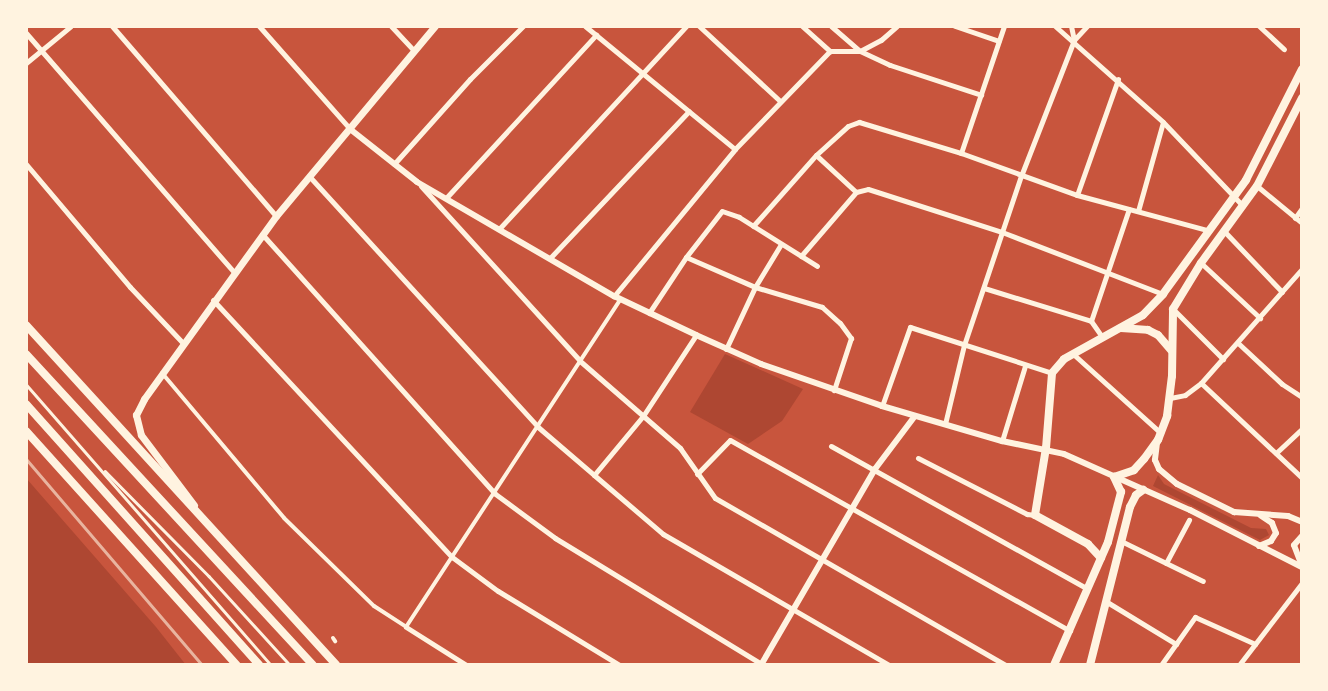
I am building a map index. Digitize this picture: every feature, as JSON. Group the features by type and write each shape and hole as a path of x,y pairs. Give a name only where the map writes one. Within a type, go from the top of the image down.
{"main road":[{"path":"219,539 141,435 136,415 161,373 233,271 276,216 435,26"},
{"path":"1101,558 1088,544 1035,514 1046,448 1052,373 1072,353 1142,315 1163,294 1207,230 1233,199 1261,153 1302,70"},
{"path":"1054,665 1101,558 1119,500 1120,492 1114,477 1134,470 1159,436 1170,398 1173,309 1200,263 1257,186 1302,98"},
{"path":"26,325 219,539 336,665"},
{"path":"1120,328 1148,330 1158,335 1172,352"},
{"path":"26,354 313,665"},
{"path":"26,404 259,665"},
{"path":"26,431 237,665"},
{"path":"1090,665 1130,507 1136,495 1143,490"}],"street":[{"path":"26,63 71,26"},
{"path":"112,26 276,216"},
{"path":"259,26 350,129 417,182 620,300 726,348 834,390 1002,441 1046,448 1143,490 1302,566"},
{"path":"391,26 414,51"},
{"path":"394,164 470,79 522,26"},
{"path":"585,26 735,149"},
{"path":"499,230 641,72 686,26"},
{"path":"699,26 780,102"},
{"path":"802,26 830,51 860,51 881,40 897,26"},
{"path":"831,26 860,51 890,65 981,95"},
{"path":"955,26 999,41"},
{"path":"961,153 1004,26"},
{"path":"1055,26 1118,78 1163,122 1233,199 1243,206"},
{"path":"1071,26 1074,40"},
{"path":"945,424 964,345 1021,176 1074,40 1087,26"},
{"path":"1259,26 1284,49"},
{"path":"26,33 180,213 233,271"},
{"path":"446,198 596,35"},
{"path":"614,296 735,149 830,51"},
{"path":"1077,195 1118,78"},
{"path":"550,258 689,111"},
{"path":"753,226 816,155 848,126 859,122 961,153 1077,195 1207,230"},
{"path":"1138,211 1163,122"},
{"path":"816,155 856,192"},
{"path":"26,164 130,287 183,343"},
{"path":"309,176 538,427 663,534 792,611 890,665"},
{"path":"417,182 580,361 680,448 715,498 823,558 1006,665"},
{"path":"1257,186 1302,224"},
{"path":"800,256 856,192 868,189 1002,232 1163,294"},
{"path":"1295,218 1302,208"},
{"path":"1091,320 1109,272 1128,209"},
{"path":"649,313 686,256 722,211 753,226 816,266"},
{"path":"1224,231 1282,292"},
{"path":"262,234 494,493 555,538 762,664 875,469 915,416"},
{"path":"726,348 755,287 781,244"},
{"path":"686,256 755,287 822,307 840,323 851,338 834,390"},
{"path":"1200,263 1260,318"},
{"path":"1170,398 1185,395 1201,383 1302,269"},
{"path":"984,288 1091,320 1102,337"},
{"path":"213,300 452,557 498,590 619,665"},
{"path":"406,627 620,300"},
{"path":"1173,309 1223,359"},
{"path":"882,406 910,327 1025,366 1052,373"},
{"path":"594,475 643,416 696,335"},
{"path":"1238,343 1282,384 1302,397"},
{"path":"1072,353 1159,436 1155,460 1167,477 1234,512 1288,516 1302,522"},
{"path":"1002,441 1025,366"},
{"path":"161,373 284,518 368,600 466,665"},
{"path":"1201,383 1302,478"},
{"path":"1276,453 1302,429"},
{"path":"697,474 730,440 1070,631"},
{"path":"831,446 1088,589"},
{"path":"918,458 1027,514 1035,514"},
{"path":"1258,546 1271,542 1276,533 1272,523 1259,514"},
{"path":"1166,563 1188,520"},
{"path":"1302,536 1294,545 1302,566"},
{"path":"1120,541 1203,581"},
{"path":"1239,665 1302,583"},
{"path":"1107,602 1176,644"},
{"path":"1161,665 1195,617 1255,644"}],"lane":[{"path":"26,384 271,665"},
{"path":"91,457 209,576 290,665"}],"shaded area":[{"path":"725,354 803,389 782,421 748,444 690,412"},
{"path":"1158,475 1164,484 1251,528 1266,529 1269,535 1260,540 1153,486"},
{"path":"26,478 156,627 186,665 26,665"}],"railway":[{"path":"26,459 202,665"}]}
